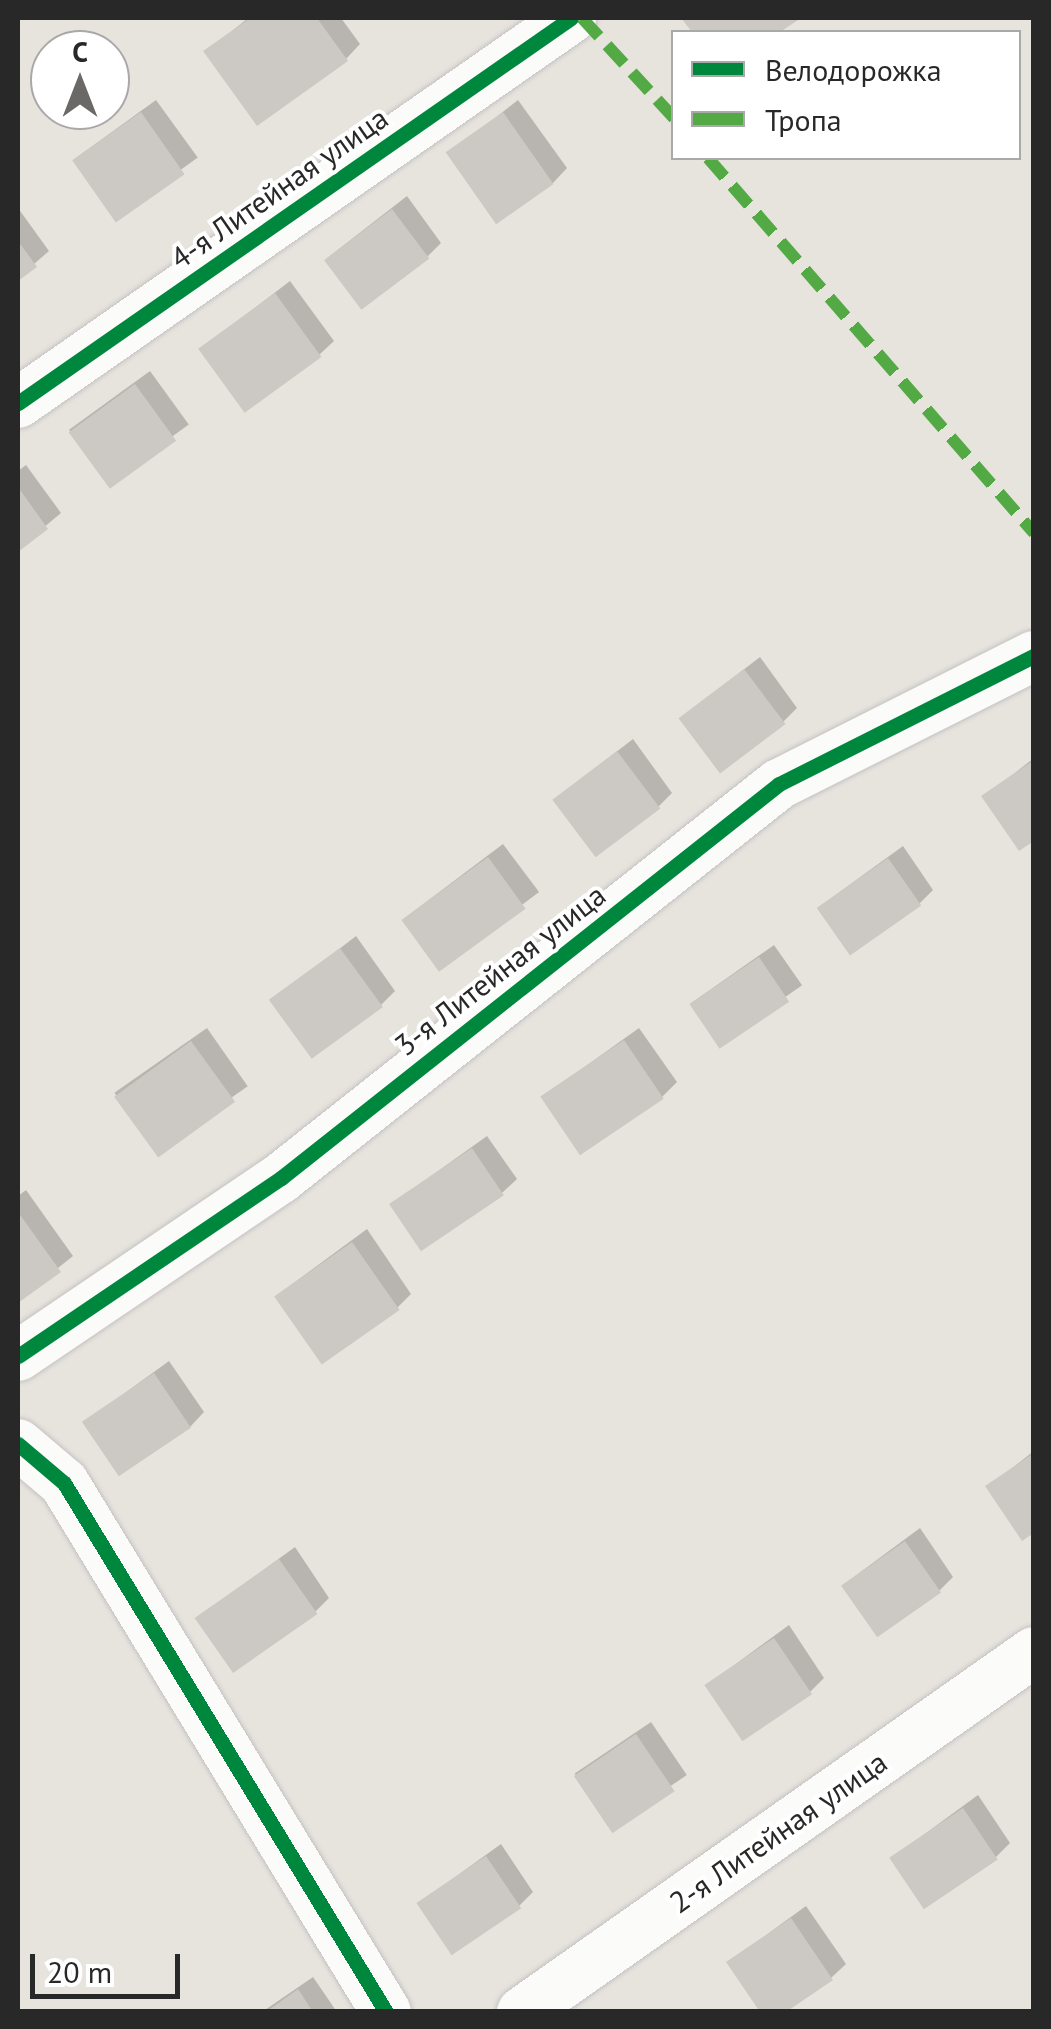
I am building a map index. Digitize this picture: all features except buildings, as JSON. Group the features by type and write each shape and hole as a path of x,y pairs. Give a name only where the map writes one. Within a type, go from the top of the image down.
{"street":[{"name":"4-я Литейная улица","path":"18,403 572,18"},
{"name":"3-я Литейная улица","path":"18,1356 281,1178 779,784 1034,656"},
{"path":"18,1444 64,1483 386,2012"},
{"name":"2-я Литейная улица","path":"522,2012 1034,1652"}],"marked path":[{"path":"582,18 671,115"},
{"path":"710,160 1034,533"}],"cycle path":[{"path":"18,403 571,18"},
{"path":"18,1356 281,1178 779,784 1034,656"},
{"path":"18,1444 64,1483 386,2012"}]}
